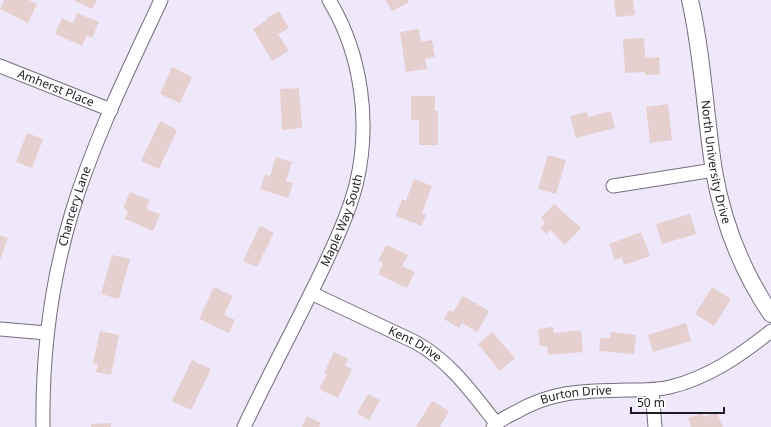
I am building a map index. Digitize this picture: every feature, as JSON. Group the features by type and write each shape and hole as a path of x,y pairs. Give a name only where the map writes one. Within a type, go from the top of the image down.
{"street":[{"name":"Chancery Lane","path":"43,427 42,399 47,333 57,273 72,212 83,179 124,78 161,0"},
{"name":"Maple Way South","path":"244,427 311,293 338,234 350,203 359,171 363,137 360,85 356,66 345,31 329,0"},
{"name":"North University Drive","path":"690,0 714,170 728,226 735,247 752,284 771,314"},
{"name":"Amherst Place","path":"0,66 111,110"},
{"path":"613,186 714,170"},
{"name":"Kent Drive","path":"311,293 415,342 430,351 448,366 470,390 495,425"},
{"path":"0,330 47,333"},
{"name":"Burton Drive","path":"495,425 521,409 538,401 560,394 577,391 652,390 669,387 704,375 724,365 771,331"},
{"path":"652,390 655,427"}],"building":[{"path":"4,0 29,0 37,4 28,23 0,9"},
{"path":"73,0 97,0 92,9"},
{"path":"385,0 408,0 409,2 392,11"},
{"path":"614,0 633,0 635,15 616,17"},
{"path":"279,11 289,28 278,34 289,51 272,61 253,29 267,20 266,18"},
{"path":"77,13 99,22 92,38 87,35 82,46 55,34 62,18 73,23"},
{"path":"419,29 421,42 432,40 435,57 425,59 427,69 406,72 400,32"},
{"path":"644,38 645,58 659,57 660,74 646,75 645,72 625,73 623,39"},
{"path":"172,67 192,77 180,103 160,94"},
{"path":"299,88 302,128 282,130 280,89"},
{"path":"411,96 435,96 435,111 438,111 438,145 419,145 419,120 411,120"},
{"path":"668,104 672,140 650,143 646,107"},
{"path":"611,111 615,128 576,138 570,116 587,112 588,117"},
{"path":"160,121 177,130 159,169 141,161"},
{"path":"27,133 43,139 32,168 16,162"},
{"path":"548,155 566,160 556,194 538,189"},
{"path":"276,157 292,162 286,181 293,183 288,198 260,189 265,175 270,176"},
{"path":"414,179 432,186 422,213 426,215 422,226 396,216 402,199 406,201"},
{"path":"130,192 150,200 146,209 160,214 153,231 125,219 128,211 123,208"},
{"path":"554,204 581,228 565,245 550,230 547,234 540,228 545,223 541,218"},
{"path":"690,214 696,234 662,244 656,224"},
{"path":"260,226 274,233 257,267 243,261"},
{"path":"641,232 650,256 624,265 622,257 615,260 609,244"},
{"path":"0,235 8,238 0,260"},
{"path":"386,245 408,255 402,266 415,272 407,288 378,274 383,263 378,261"},
{"path":"112,255 130,259 119,299 101,294"},
{"path":"214,287 233,296 224,315 235,320 229,333 199,319"},
{"path":"712,287 731,299 714,326 695,314"},
{"path":"463,296 489,311 477,332 462,323 459,328 444,319 449,310 453,312"},
{"path":"686,323 691,341 653,352 648,335"},
{"path":"553,327 554,333 581,330 583,352 548,355 547,346 540,346 538,329"},
{"path":"100,331 119,335 111,375 96,372 98,364 93,363"},
{"path":"492,332 515,358 500,371 478,344"},
{"path":"611,332 636,335 634,354 599,351 600,338 610,338"},
{"path":"334,352 348,359 345,366 352,369 338,398 319,389 327,374 324,373"},
{"path":"192,360 211,369 191,410 172,401"},
{"path":"368,394 380,400 369,420 357,413"},
{"path":"432,401 449,411 440,427 416,427"},
{"path":"717,412 723,427 691,427 688,418 702,413 704,417"},
{"path":"307,416 321,423 319,427 302,427"},
{"path":"111,423 111,427 91,427 91,424"}]}
